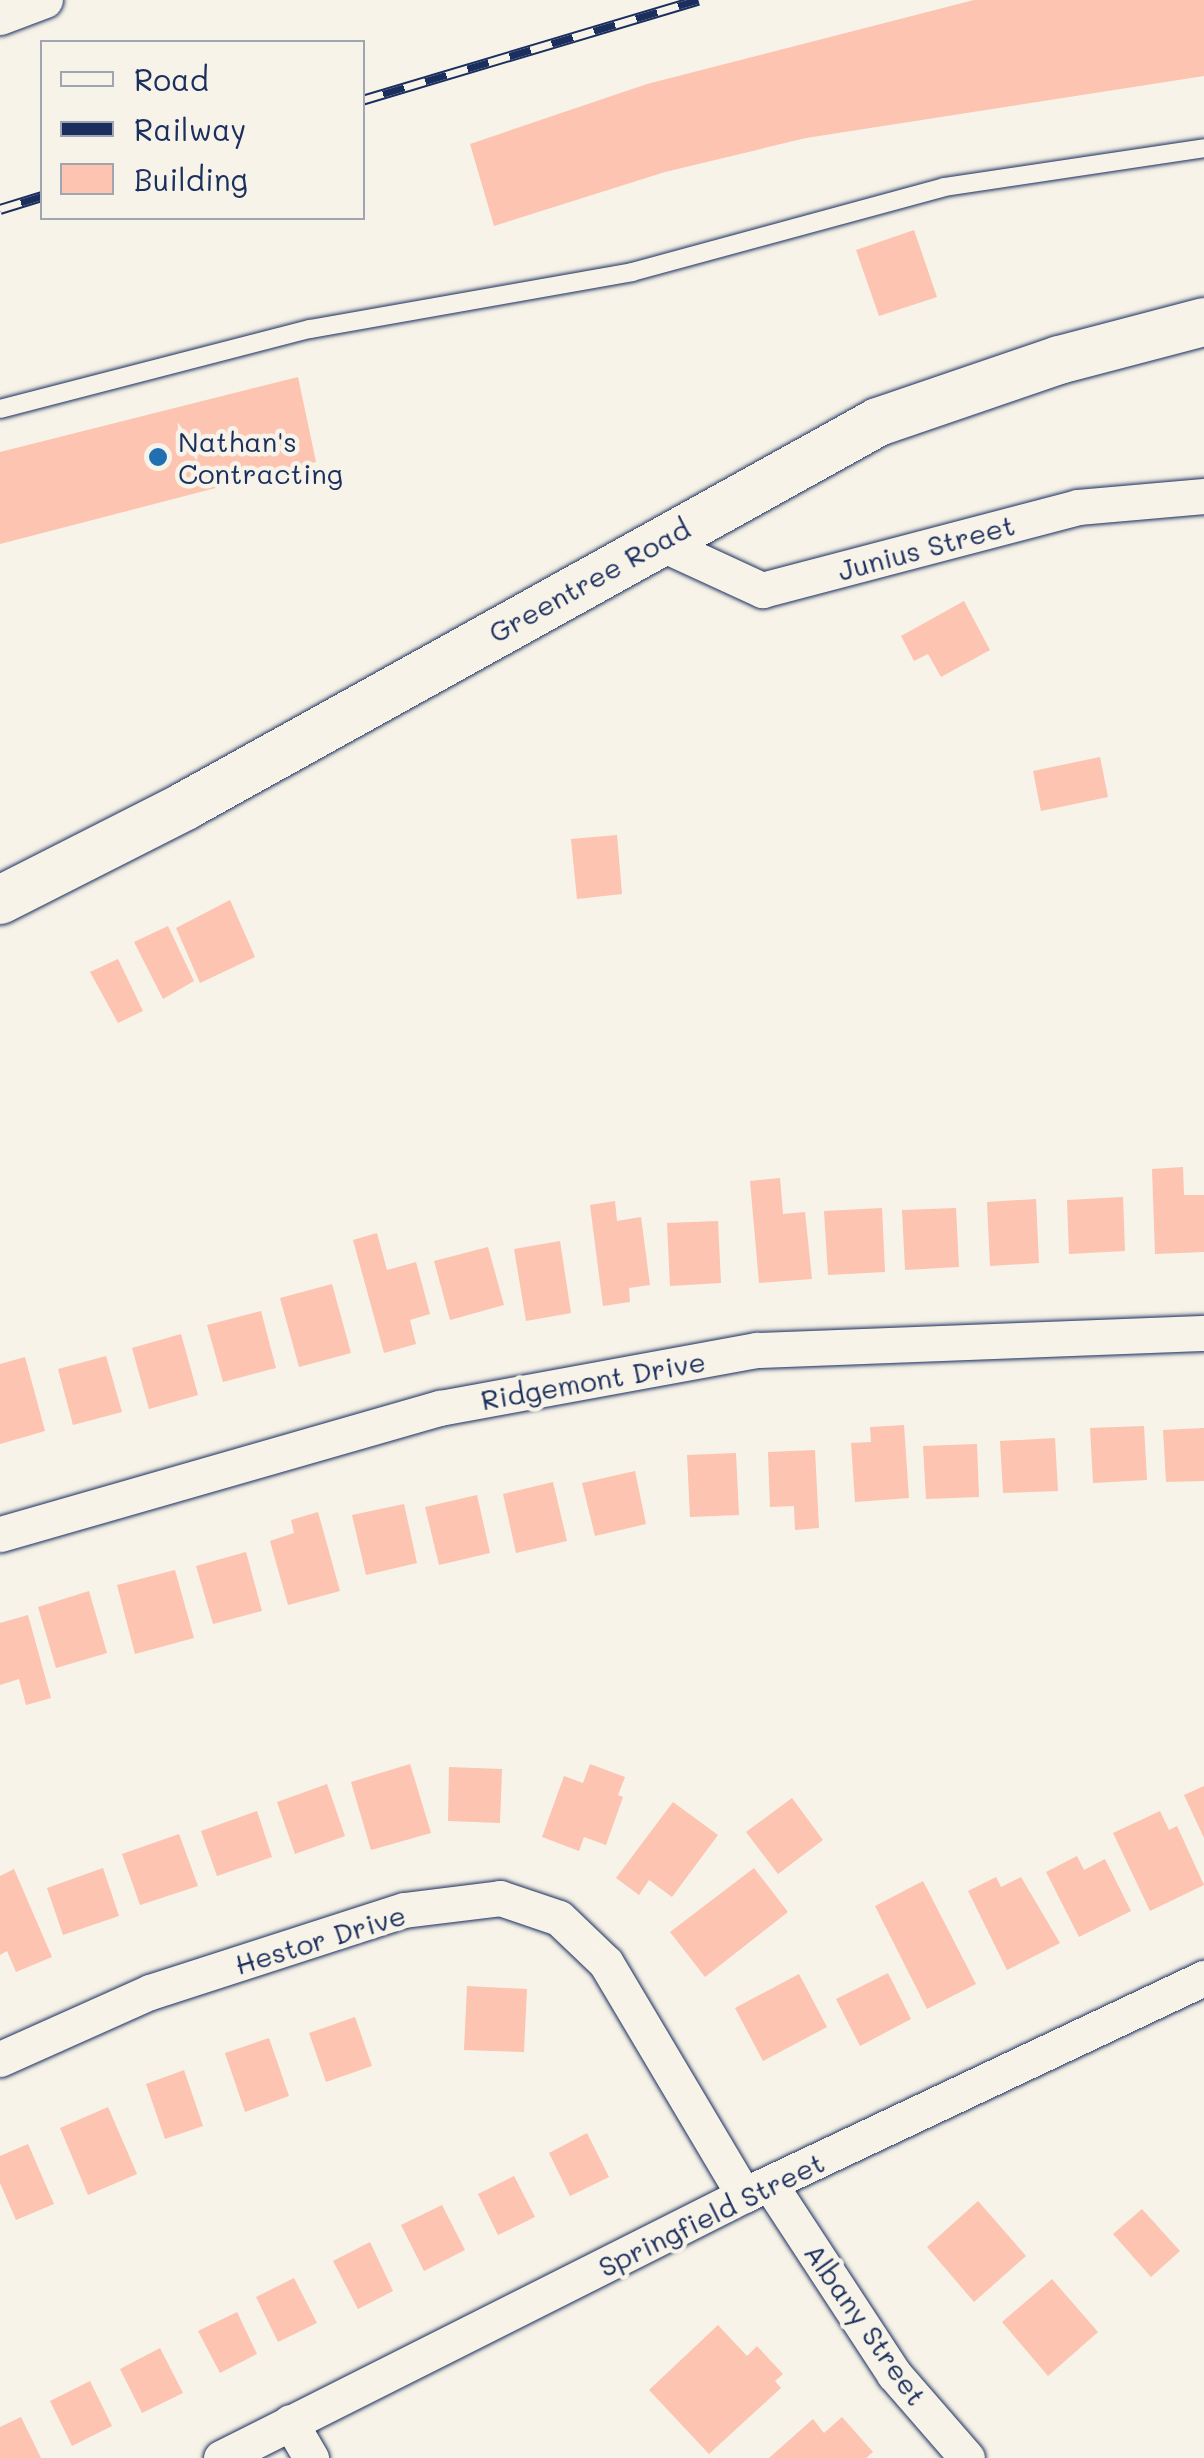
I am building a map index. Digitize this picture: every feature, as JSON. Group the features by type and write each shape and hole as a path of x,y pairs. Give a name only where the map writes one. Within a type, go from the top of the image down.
{"main road":[{"name":"Greentree Road","path":"0,900 184,806 878,422 1058,360 1204,322"}],"street":[{"path":"0,17 46,0"},
{"name":"Junius Street","path":"658,542 762,590 1078,507 1204,496"},
{"name":"Ridgemont Drive","path":"0,1534 440,1408 757,1350 1204,1333"},
{"name":"Hestor Drive","path":"0,2059 150,1992 404,1910 500,1898 559,1918 606,1963 758,2190"},
{"name":"Springfield Street","path":"221,2458 758,2190 1204,1978"},
{"name":"Albany Street","path":"758,2190 894,2374 967,2458"},
{"path":"290,2422 311,2458"}],"lane":[{"path":"0,408 310,329 632,272 944,187 1204,148"}],"building":[{"path":"974,0 1204,0 1204,76 806,138 665,172 494,226 470,144 647,84"},
{"path":"914,230 937,297 879,316 856,250"},
{"name":"Nathan's Contracting","path":"298,377 316,462 0,544 0,452"},
{"path":"964,601 990,650 941,677 928,654 914,661 901,636"},
{"path":"1100,757 1108,797 1041,811 1033,771"},
{"path":"617,835 622,894 577,899 571,839"},
{"path":"230,900 255,957 200,983 176,928"},
{"path":"168,926 194,981 163,999 134,942"},
{"path":"118,959 143,1011 118,1023 90,972"},
{"path":"1183,1167 1184,1195 1204,1195 1204,1252 1155,1254 1152,1169"},
{"path":"780,1178 783,1214 805,1212 812,1279 759,1283 750,1181"},
{"path":"1123,1197 1125,1251 1069,1254 1067,1200"},
{"path":"1036,1199 1039,1263 990,1266 987,1202"},
{"path":"615,1201 617,1221 641,1217 650,1285 629,1288 630,1302 603,1306 590,1205"},
{"path":"882,1208 885,1272 828,1275 824,1211"},
{"path":"956,1208 959,1267 905,1270 902,1210"},
{"path":"718,1221 721,1283 670,1286 667,1223"},
{"path":"377,1233 387,1270 416,1262 430,1314 410,1320 416,1344 384,1353 353,1240"},
{"path":"560,1241 571,1313 526,1321 514,1249"},
{"path":"488,1247 504,1305 450,1320 434,1261"},
{"path":"332,1284 351,1353 299,1367 280,1298"},
{"path":"261,1311 276,1368 223,1382 207,1325"},
{"path":"181,1334 198,1395 149,1409 132,1348"},
{"path":"106,1356 122,1412 73,1425 58,1369"},
{"path":"25,1357 45,1431 0,1444 0,1364"},
{"path":"904,1425 909,1498 855,1502 851,1443 871,1442 870,1427"},
{"path":"1144,1426 1147,1480 1093,1483 1090,1428"},
{"path":"1204,1428 1204,1481 1166,1482 1163,1430"},
{"path":"1055,1438 1058,1491 1003,1493 1000,1441"},
{"path":"977,1444 979,1497 926,1499 923,1446"},
{"path":"815,1450 819,1528 795,1530 794,1506 770,1507 768,1452"},
{"path":"736,1453 739,1515 690,1517 687,1455"},
{"path":"635,1471 646,1524 595,1536 582,1483"},
{"path":"553,1482 567,1541 516,1553 503,1494"},
{"path":"477,1495 490,1553 439,1565 425,1507"},
{"path":"404,1504 417,1563 366,1575 352,1515"},
{"path":"318,1512 340,1591 288,1605 270,1541 294,1533 291,1520"},
{"path":"246,1552 262,1611 213,1624 196,1566"},
{"path":"175,1570 194,1638 135,1654 117,1585"},
{"path":"89,1591 107,1653 56,1668 38,1607"},
{"path":"28,1615 51,1698 26,1705 19,1679 0,1685 0,1623"},
{"path":"410,1764 431,1833 371,1850 351,1782"},
{"path":"590,1764 625,1777 618,1795 623,1797 606,1845 584,1837 579,1851 542,1837 564,1776 583,1783"},
{"path":"449,1767 502,1769 500,1823 448,1821"},
{"path":"327,1784 345,1836 295,1854 277,1802"},
{"path":"1204,1786 1204,1838 1184,1795"},
{"path":"792,1798 823,1840 778,1874 746,1832"},
{"path":"673,1802 718,1835 672,1897 649,1880 639,1895 616,1878"},
{"path":"257,1811 272,1857 217,1876 201,1831"},
{"path":"1160,1811 1169,1830 1177,1826 1204,1885 1150,1911 1113,1833"},
{"path":"179,1834 198,1886 140,1905 122,1854"},
{"path":"1077,1856 1084,1870 1105,1859 1131,1911 1079,1937 1046,1872"},
{"path":"103,1868 119,1916 63,1935 47,1888"},
{"path":"754,1868 788,1912 705,1977 670,1932"},
{"path":"14,1869 52,1957 16,1972 7,1951 0,1955 0,1876"},
{"path":"996,1877 1001,1887 1021,1877 1060,1943 1007,1970 968,1891"},
{"path":"923,1881 976,1984 927,2009 875,1906"},
{"path":"888,1973 911,2019 860,2046 836,1999"},
{"path":"799,1974 827,2027 763,2061 735,2008"},
{"path":"467,1986 527,1989 524,2052 464,2050"},
{"path":"355,2017 372,2066 326,2082 309,2033"},
{"path":"269,2038 289,2096 245,2112 225,2053"},
{"path":"184,2070 203,2126 165,2139 146,2084"},
{"path":"108,2107 137,2174 88,2195 60,2128"},
{"path":"587,2133 609,2177 570,2196 549,2153"},
{"path":"28,2144 54,2204 16,2220 0,2183 0,2156"},
{"path":"514,2176 535,2217 498,2235 478,2194"},
{"path":"978,2201 1026,2256 974,2302 927,2247"},
{"path":"442,2205 465,2250 424,2271 401,2225"},
{"path":"1142,2209 1180,2251 1151,2277 1113,2234"},
{"path":"370,2242 393,2291 358,2309 333,2261"},
{"path":"294,2278 317,2323 278,2342 256,2297"},
{"path":"1052,2279 1098,2332 1048,2376 1002,2322"},
{"path":"237,2312 257,2354 220,2373 198,2331"},
{"path":"718,2325 747,2356 757,2346 783,2374 775,2381 781,2388 709,2454 649,2390"},
{"path":"160,2348 183,2393 142,2413 120,2369"},
{"path":"90,2381 112,2426 72,2446 50,2401"},
{"path":"21,2417 41,2458 0,2458 0,2427"},
{"path":"842,2417 873,2452 866,2458 769,2458 813,2419 824,2433"}],"railway":[{"path":"365,99 698,0"},
{"path":"0,209 40,197"}],"place":[{"name":"Nathan's Contracting","path":"158,457"}]}
